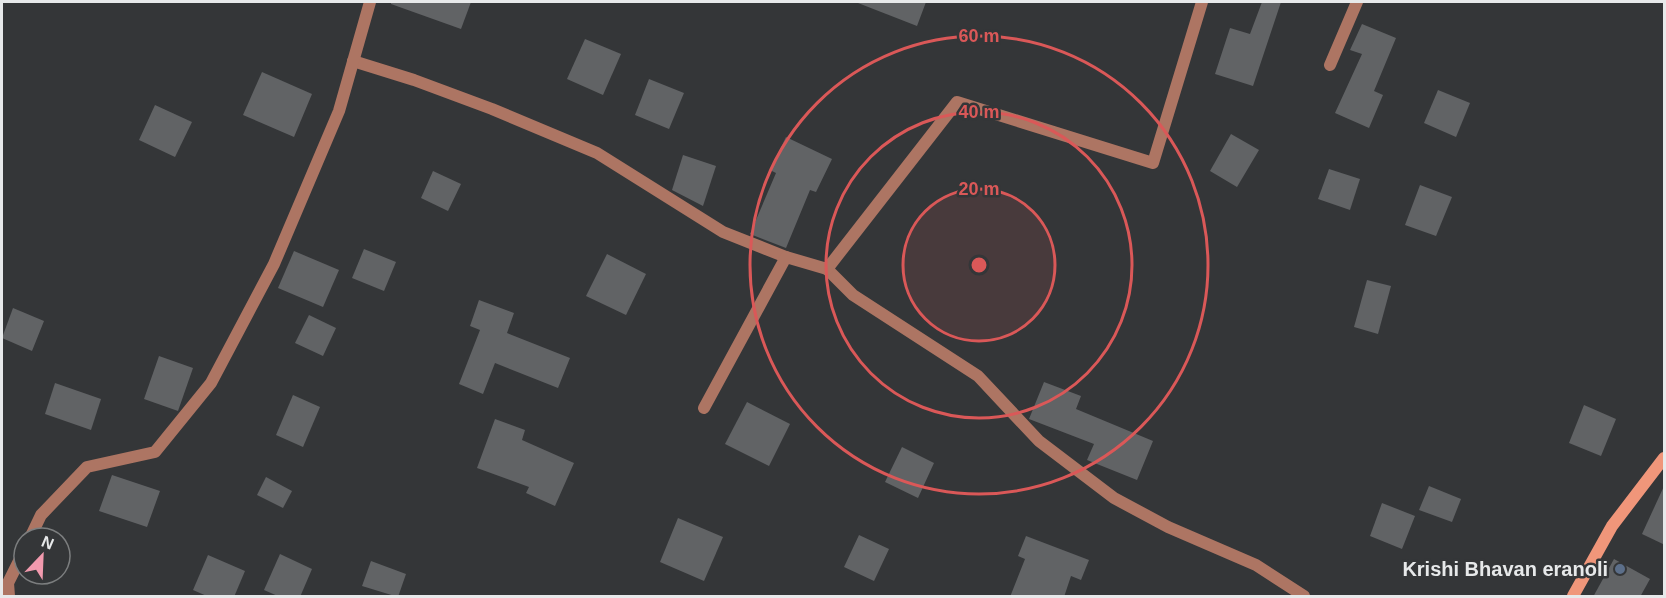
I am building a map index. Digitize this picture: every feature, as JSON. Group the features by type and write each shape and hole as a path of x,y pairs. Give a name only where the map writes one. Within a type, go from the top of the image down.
{"main road":[{"path":"1574,597 1612,526 1665,458"}],"street":[{"path":"36,526 42,515 87,467 154,452 212,383 274,264 339,111 370,2"},
{"path":"827,269 957,102 1153,163 1202,2"},
{"path":"1330,65 1357,2"},
{"path":"353,61 414,80 492,109 597,153 723,232 786,257 827,269 853,296 978,376 1039,441 1114,498 1168,527 1256,565 1304,597"},
{"path":"704,408 786,257"},
{"path":"9,597 8,583 12,575"}],"building":[{"path":"391,2 471,2 461,29 391,4"},
{"path":"858,2 926,2 917,26"},
{"path":"1262,2 1281,2 1253,86 1215,74 1230,28 1250,34"},
{"path":"1362,24 1396,38 1374,91 1383,95 1369,128 1335,113 1362,54 1350,50"},
{"path":"585,39 621,54 603,95 567,79"},
{"path":"262,72 312,94 294,137 243,115"},
{"path":"649,79 684,93 669,129 635,115"},
{"path":"1438,90 1470,103 1456,137 1424,123"},
{"path":"155,105 192,122 175,157 139,140"},
{"path":"1231,134 1259,150 1237,187 1210,171"},
{"path":"786,137 832,159 816,192 810,190 786,248 750,234 776,173 770,170"},
{"path":"683,155 716,166 703,206 672,190"},
{"path":"1329,169 1360,179 1350,210 1318,199"},
{"path":"433,171 461,184 448,211 421,198"},
{"path":"1420,185 1452,197 1436,236 1405,225"},
{"path":"364,249 396,262 384,291 352,278"},
{"path":"294,251 339,270 323,307 278,288"},
{"path":"607,254 646,274 626,315 586,296"},
{"path":"1367,280 1391,286 1378,334 1354,327"},
{"path":"479,300 514,313 507,333 570,358 558,388 495,363 483,394 459,384 480,330 470,326"},
{"path":"13,308 44,321 32,351 2,338"},
{"path":"309,315 336,328 323,356 295,343"},
{"path":"159,356 193,368 178,411 144,399"},
{"path":"1044,382 1081,396 1076,409 1153,441 1137,480 1087,460 1094,444 1029,419"},
{"path":"55,383 101,399 91,430 45,414"},
{"path":"293,395 320,407 303,447 276,435"},
{"path":"747,402 790,424 769,466 725,444"},
{"path":"1584,405 1616,419 1601,456 1569,443"},
{"path":"495,419 525,430 522,440 574,463 555,506 526,493 529,487 477,468"},
{"path":"902,447 934,463 918,498 885,482"},
{"path":"112,475 160,491 147,527 99,511"},
{"path":"266,477 292,491 283,508 257,495"},
{"path":"1665,484 1665,545 1642,534"},
{"path":"1429,486 1461,499 1452,522 1419,510"},
{"path":"1382,503 1415,516 1402,549 1370,536"},
{"path":"678,518 723,537 704,581 660,562"},
{"path":"859,535 889,549 874,581 844,567"},
{"path":"1026,536 1089,560 1081,580 1071,576 1064,597 1010,597 1025,559 1018,556"},
{"path":"280,554 312,569 300,597 280,597 264,590"},
{"path":"208,555 245,571 234,597 209,597 193,590"},
{"name":"Krishi Bhavan eranoli","path":"1614,559 1650,579 1640,597 1593,597"},
{"path":"371,561 406,574 398,597 362,586"}],"place":[{"name":"Krishi Bhavan eranoli","path":"1620,569"}]}
